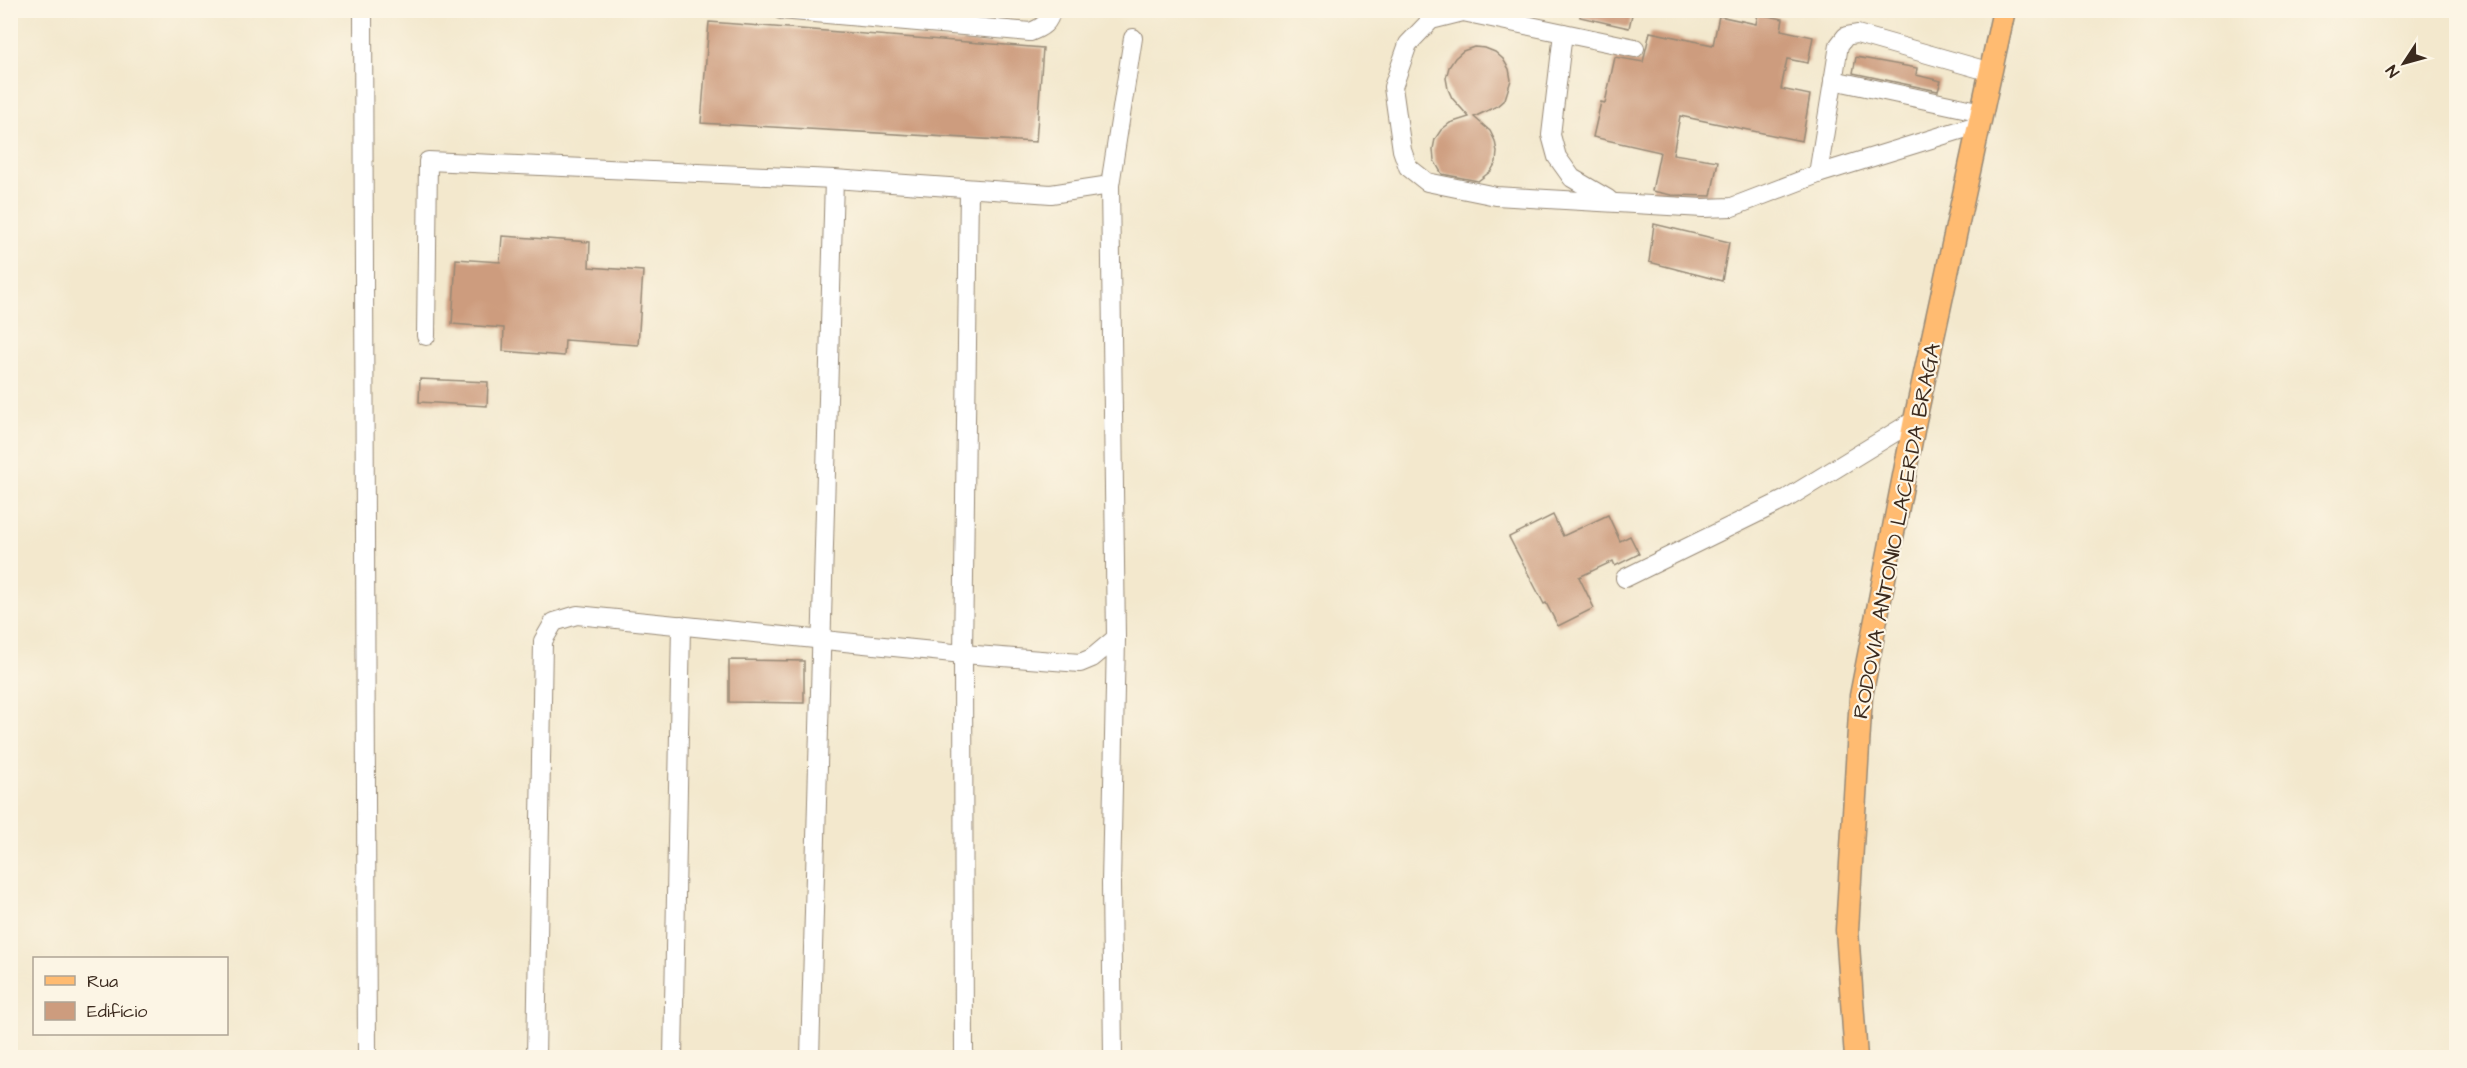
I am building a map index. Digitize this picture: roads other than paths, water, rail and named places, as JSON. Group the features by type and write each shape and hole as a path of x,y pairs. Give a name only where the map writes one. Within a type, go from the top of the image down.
{"main road":[{"name":"RODOVIA ANTONIO LACERDA BRAGA","path":"1856,1058 1847,930 1861,696 1915,420 2004,10"}],"street":[{"path":"363,10 367,1058"},
{"path":"781,10 1030,32 1042,28 1051,10"},
{"path":"1635,48 1462,12 1431,20 1408,44 1393,87 1401,150 1408,167 1426,182 1496,196 1703,208 1732,207 1818,174 1981,118"},
{"path":"1563,33 1551,135 1557,157 1572,178 1612,201"},
{"path":"1818,174 1839,45 1846,36 1857,34 1991,72"},
{"path":"1113,1058 1111,884 1116,638 1110,185 1133,38"},
{"path":"1833,81 1981,118"},
{"path":"426,336 428,161 834,179 1052,194 1110,185"},
{"path":"810,1058 819,639 834,179"},
{"path":"964,1058 963,654 969,189"},
{"path":"1625,578 1786,499 1915,420"},
{"path":"536,1058 543,641 554,622 577,615 963,654 1080,663 1092,658 1116,638"},
{"path":"673,1058 681,625"}]}
